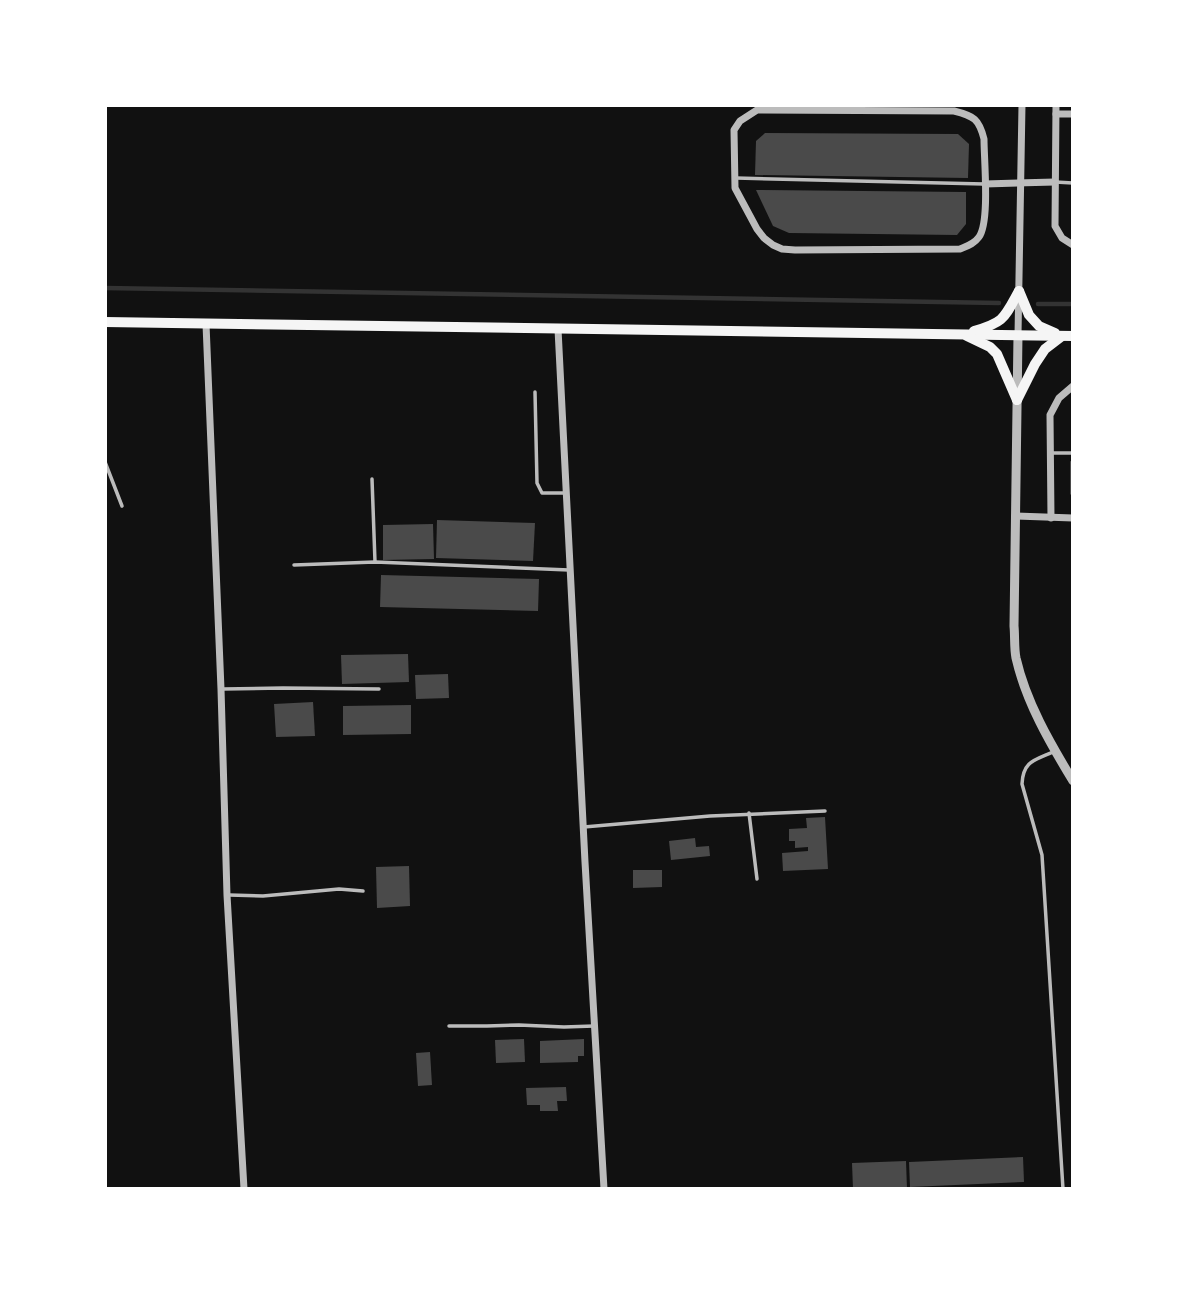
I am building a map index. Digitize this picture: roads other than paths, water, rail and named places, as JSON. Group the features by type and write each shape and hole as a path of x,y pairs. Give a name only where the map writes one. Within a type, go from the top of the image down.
{"main road":[{"path":"963,334 991,326 1003,319 1019,291"},
{"path":"1019,291 1029,315 1039,326 1068,336"},
{"path":"105,322 1068,336"},
{"path":"963,334 990,347 997,354 1017,400"},
{"path":"1017,400 1045,349 1068,336"}],"street":[{"path":"1022,105 1014,626 1016,657 1029,699 1073,781"},
{"path":"1056,105 1055,226 1062,239 1073,245"},
{"path":"757,110 954,111 976,119 984,139 983,229 972,244 960,249 782,248 773,245 757,229 735,188 734,178 734,130 740,121 757,110"},
{"path":"1056,114 1073,114"},
{"path":"985,184 1055,182"},
{"path":"206,324 227,895 244,1189"},
{"path":"558,329 604,1189"},
{"path":"1051,518 1051,415 1059,398 1073,386"},
{"path":"1016,516 1073,518"}],"lane":[{"path":"734,178 985,184"},
{"path":"1055,182 1073,183"},
{"path":"105,392 105,462 122,506"},
{"path":"535,392 537,483 542,493 567,493"},
{"path":"1050,453 1073,453"},
{"path":"372,479 374,562"},
{"path":"294,565 374,562 571,570"},
{"path":"221,689 379,689"},
{"path":"1055,751 1029,763 1023,772 1022,784 1042,855 1063,1189"},
{"path":"584,827 749,813 825,811"},
{"path":"749,813 757,879"},
{"path":"227,895 263,896 339,889 363,891"},
{"path":"449,1026 594,1026"}],"waterway":[{"path":"105,288 999,303"},
{"path":"1038,304 1073,304"}]}
